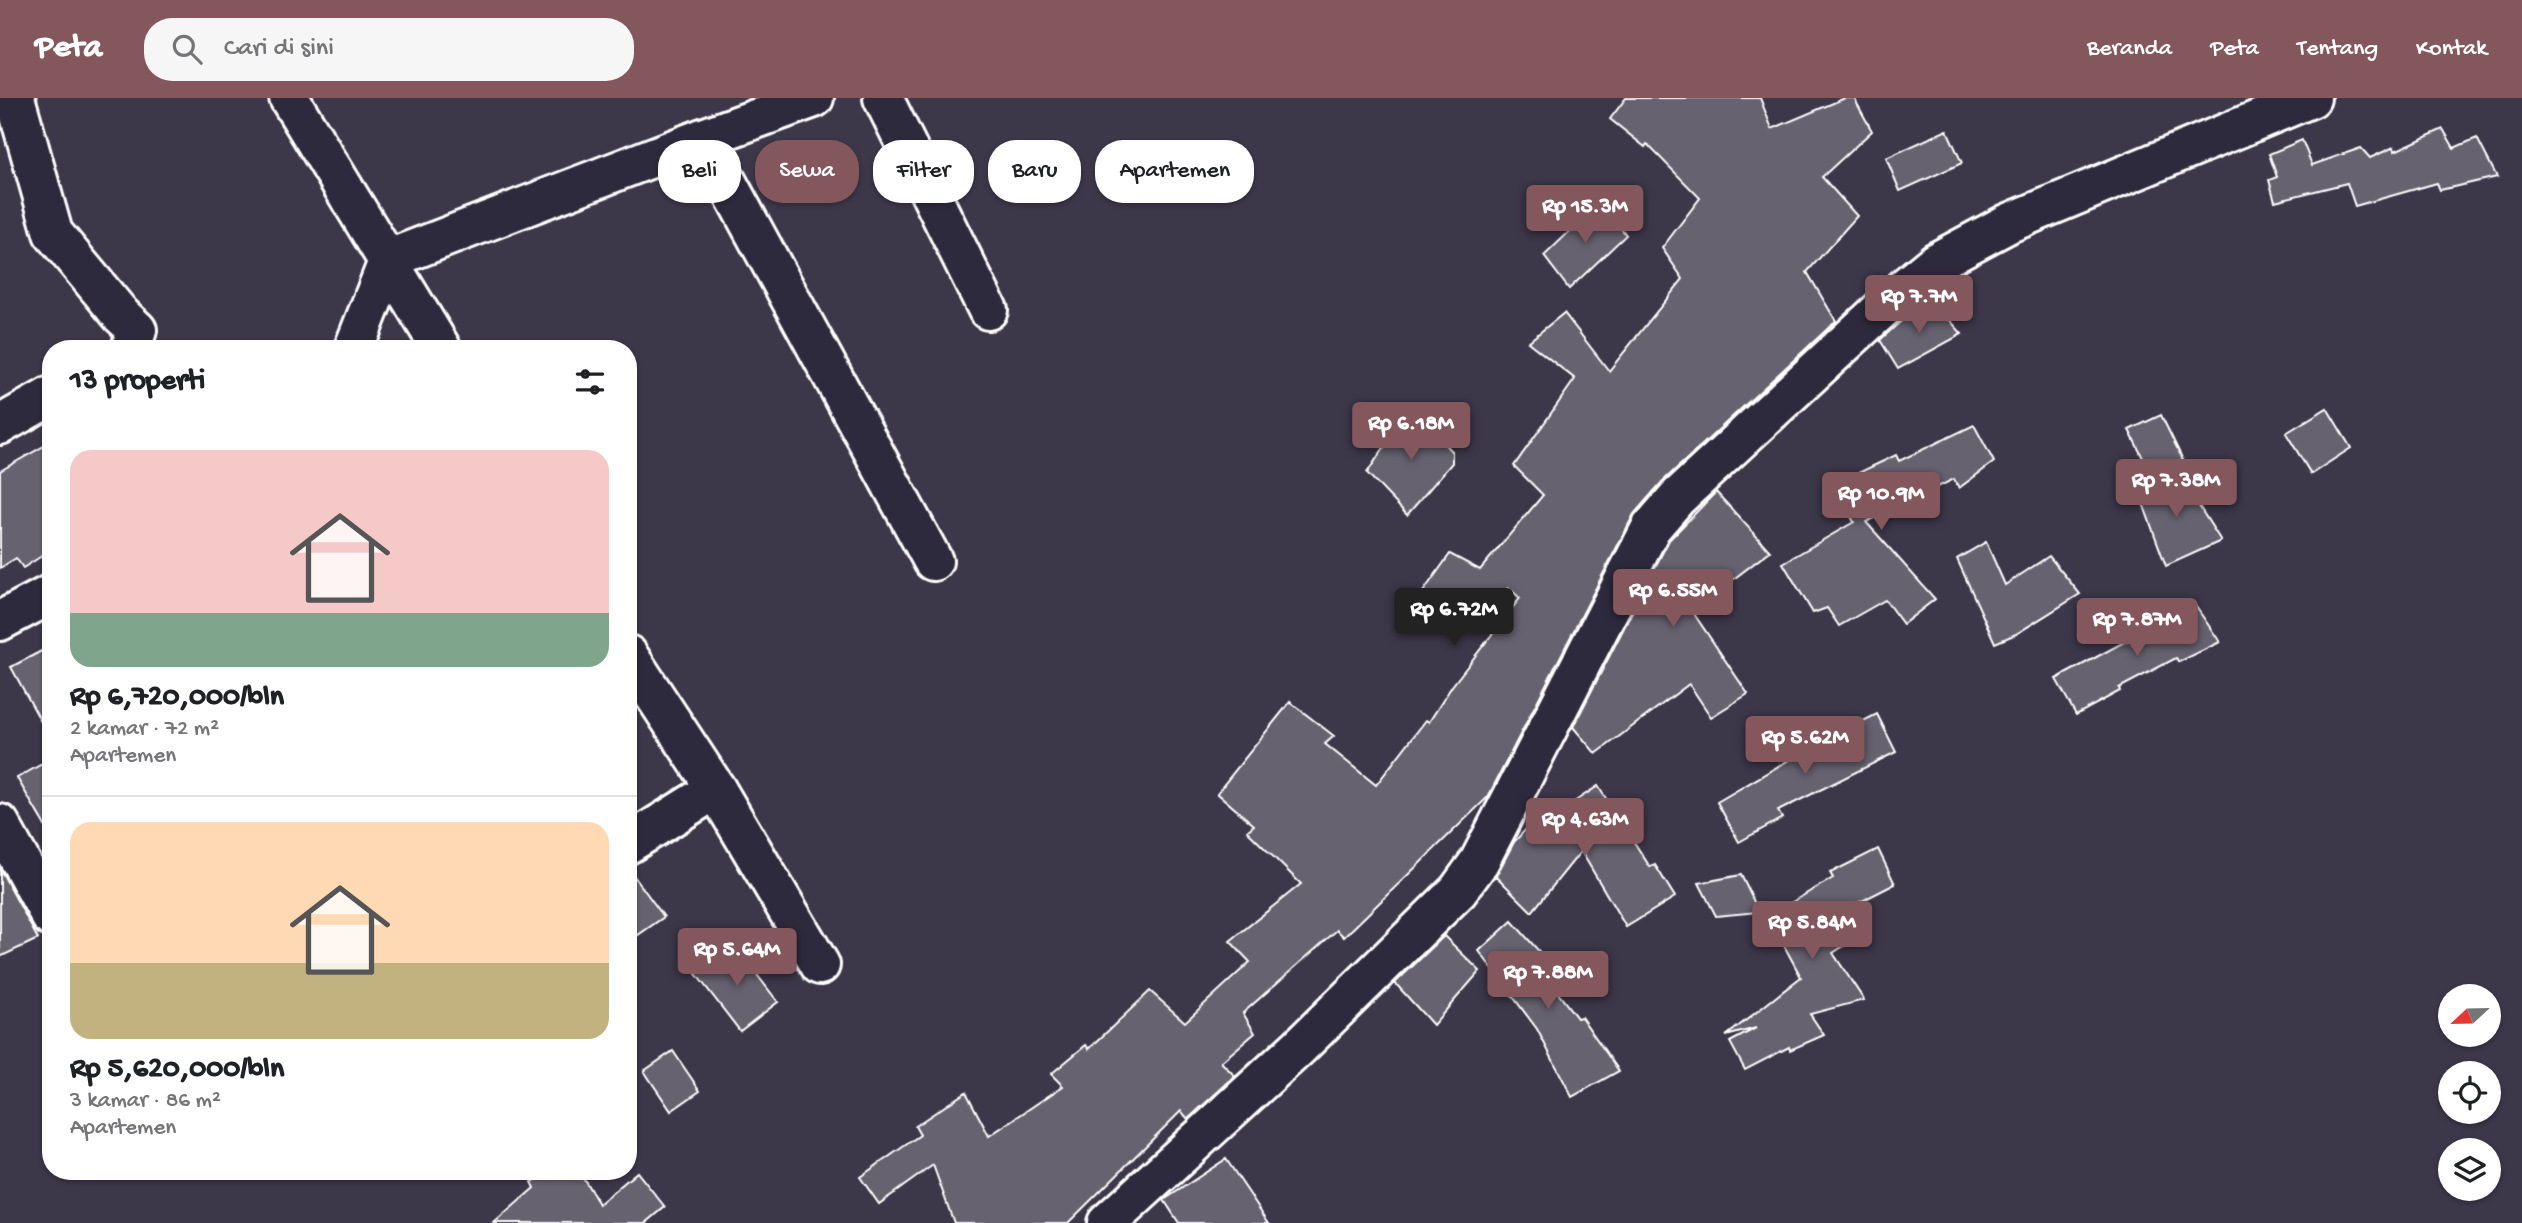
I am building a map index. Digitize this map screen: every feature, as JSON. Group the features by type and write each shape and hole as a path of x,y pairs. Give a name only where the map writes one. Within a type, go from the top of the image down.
{"street":[{"path":"15,98 53,233 121,315 137,330 134,340"},
{"path":"289,98 436,340"},
{"path":"357,340 388,259 814,98"},
{"path":"883,98 988,310"},
{"path":"1107,1223 1299,1047 1458,891 1479,862 1651,528 1677,498 1936,262 2009,223 2311,98"},
{"path":"703,138 933,561"},
{"path":"0,425 42,401"},
{"path":"0,621 42,605"},
{"path":"637,668 716,789 820,965"},
{"path":"637,838 716,789"},
{"path":"0,824 42,901"}],"building":[{"path":"1626,98 1760,98 1772,129 1845,98 1854,98 1872,131 1822,177 1857,216 1807,272 1836,321 1662,482 1634,514 1488,797 1344,937 1337,930 1243,1013 1255,1033 1221,1062 1235,1076 1188,1119 1181,1111 1068,1223 954,1223 933,1165 879,1204 860,1177 920,1135 915,1126 966,1092 989,1136 1063,1086 1051,1074 1086,1045 1089,1049 1150,991 1185,1022 1250,962 1230,941 1301,884 1247,831 1254,825 1217,793 1290,702 1334,736 1325,744 1376,785 1426,720 1429,722 1452,686 1520,598 1509,588 1466,625 1423,592 1450,554 1480,570 1543,495 1514,466 1575,379 1528,342 1564,313 1609,371 1683,279 1662,248 1700,198 1647,144 1645,147 1610,119"},
{"path":"2443,129 2454,148 2477,138 2497,177 2440,190 2437,183 2355,206 2347,183 2275,201 2269,180 2277,177 2269,154 2302,140 2312,165 2361,148 2370,158 2394,147 2395,151"},
{"path":"1947,130 1962,163 1900,191 1886,158"},
{"path":"1601,201 1626,235 1569,289 1544,256"},
{"path":"1936,304 1962,334 1898,369 1880,340 1918,306 1921,311"},
{"path":"1411,407 1452,452 1452,463 1407,515 1367,473"},
{"path":"2327,408 2351,448 2311,474 2286,433"},
{"path":"2161,415 2183,460 2151,474 2129,430"},
{"path":"1974,425 1994,462 1959,488 1954,479 1866,522 1935,599 1903,624 1885,600 1839,626 1827,608 1813,613 1783,563 1854,522 1833,485 1896,455 1899,461"},
{"path":"42,447 42,556 23,568 16,558 0,568 0,471"},
{"path":"2178,473 2221,541 2166,566 2137,487"},
{"path":"1716,492 1770,551 1692,611 1748,694 1711,717 1689,684 1596,754 1573,727 1669,540"},
{"path":"1986,542 2005,585 2049,556 2080,594 2016,634 1995,643 1957,559"},
{"path":"2194,604 2220,642 2179,662 2176,658 2119,688 2120,691 2076,715 2056,679"},
{"path":"42,651 42,724 11,667"},
{"path":"1877,714 1896,752 1778,811 1782,818 1739,842 1717,802 1806,750"},
{"path":"42,764 42,821 17,778"},
{"path":"1598,786 1650,867 1655,865 1675,897 1626,927 1581,851 1532,912 1496,876 1514,842 1543,811 1550,818"},
{"path":"1878,849 1895,884 1836,914 1856,938 1833,953 1864,1000 1810,1014 1824,1035 1790,1050 1789,1047 1745,1070 1730,1042 1756,1028 1726,1036 1801,977 1768,916 1833,878 1830,873"},
{"path":"0,869 38,939 0,957"},
{"path":"1741,875 1759,912 1716,916 1699,883"},
{"path":"637,880 664,917 637,936"},
{"path":"1512,921 1544,957 1536,964 1577,1018 1581,1017 1619,1071 1572,1097 1537,1029 1479,951"},
{"path":"1444,936 1480,971 1433,1025 1395,983"},
{"path":"734,945 778,1002 740,1031 696,974"},
{"path":"673,1051 700,1091 671,1111 644,1071"},
{"path":"1226,1159 1269,1223 1179,1223 1164,1200"},
{"path":"637,1172 665,1207 646,1223 494,1223 534,1188 531,1182 584,1180 599,1204 628,1180 637,1180"}]}
